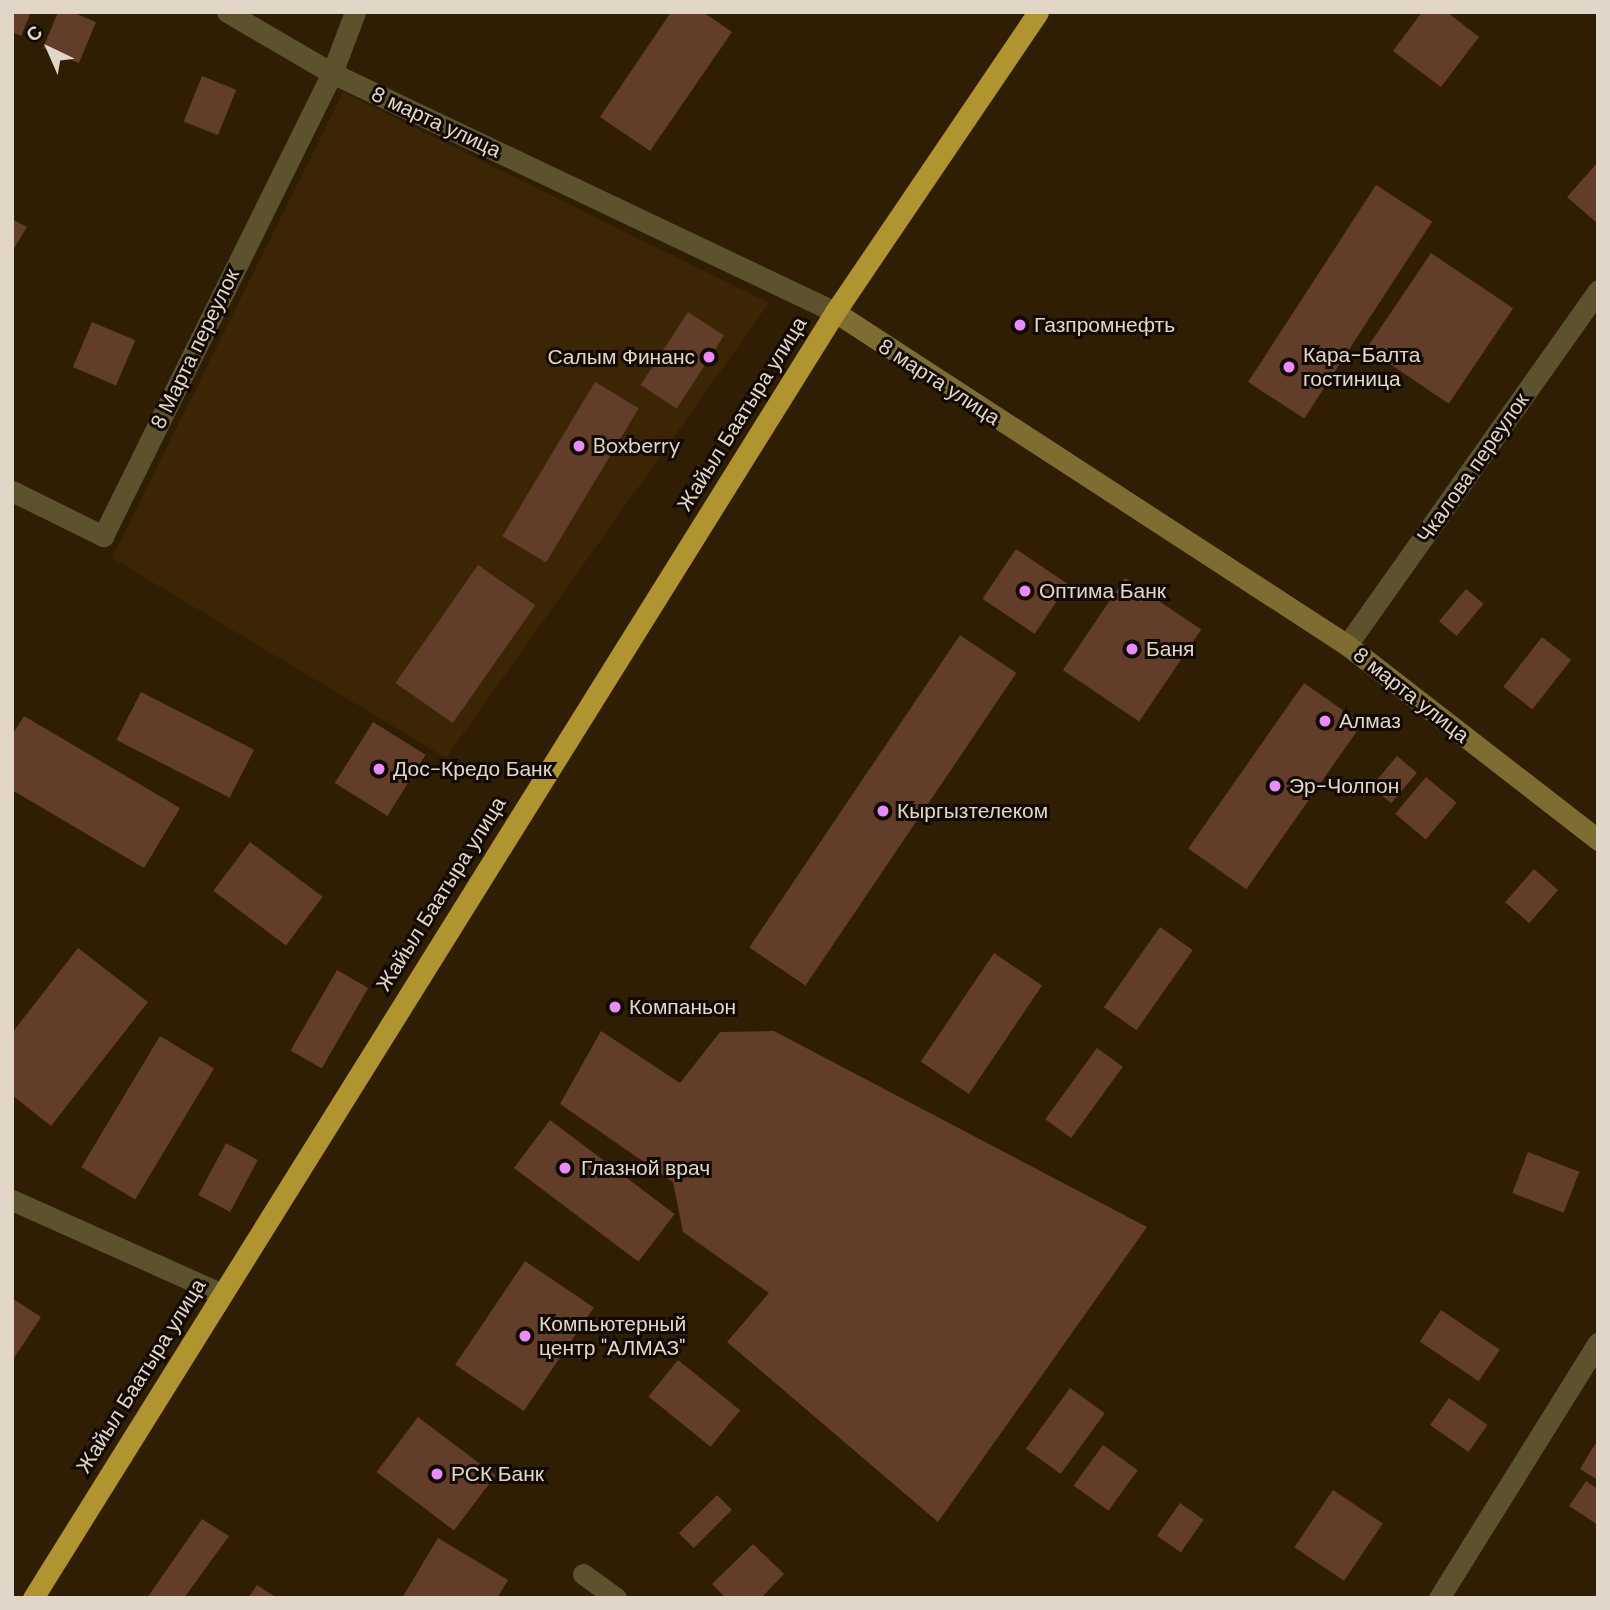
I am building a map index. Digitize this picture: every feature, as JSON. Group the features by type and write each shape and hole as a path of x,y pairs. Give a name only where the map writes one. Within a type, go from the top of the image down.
{"highway":[{"name":"Жайыл Баатыра улица","path":"33,1598 220,1293 835,312 1038,12"}],"street":[{"name":"8 марта улица","path":"227,12 332,73 835,312 1347,645 1598,840"},
{"path":"332,73 355,12"},
{"name":"8 Марта переулок","path":"12,491 103,536 332,73"},
{"name":"Чкалова переулок","path":"1347,645 1598,290"},
{"path":"12,1200 220,1293"},
{"path":"1439,1598 1598,1343"},
{"path":"583,1573 616,1598"}],"shaded area":[{"path":"343,92 769,303 446,758 112,558"}],"building":[{"path":"12,12 31,12 21,36 12,32"},
{"path":"58,12 72,12 96,22 79,63 43,48"},
{"path":"671,12 703,12 732,32 650,151 600,117"},
{"path":"1422,12 1447,12 1479,37 1441,87 1393,51"},
{"path":"202,76 236,90 218,135 184,121"},
{"path":"1598,162 1598,224 1567,197"},
{"path":"1376,185 1432,221 1304,419 1248,382"},
{"path":"12,219 27,227 12,252"},
{"path":"1431,253 1513,308 1449,404 1367,348"},
{"path":"688,312 724,335 677,408 641,385"},
{"path":"92,322 135,340 116,385 73,367"},
{"path":"595,382 639,408 546,563 502,536"},
{"name":"Оптима Банк","path":"1016,549 1068,584 1035,634 982,599"},
{"path":"478,565 535,605 453,723 395,683"},
{"name":"Баня","path":"1125,578 1201,629 1139,721 1063,670"},
{"path":"1466,589 1484,604 1457,636 1439,621"},
{"name":"Кыргызтелеком","path":"960,635 1016,673 806,986 749,948"},
{"path":"1542,637 1571,660 1532,709 1503,687"},
{"name":"Эр-Чолпон","path":"1304,683 1362,724 1246,889 1188,848"},
{"path":"141,692 254,750 230,798 116,740"},
{"path":"24,716 180,808 144,868 12,790 12,735"},
{"name":"Дос-Кредо Банк","path":"373,722 426,755 387,816 335,783"},
{"path":"1397,756 1417,773 1391,803 1371,787"},
{"path":"1426,777 1457,803 1426,839 1395,814"},
{"path":"250,842 323,897 286,945 213,891"},
{"path":"1534,869 1558,890 1529,923 1505,902"},
{"path":"1160,927 1193,950 1137,1030 1104,1007"},
{"path":"78,948 148,1002 51,1126 12,1095 12,1033"},
{"path":"994,953 1042,985 969,1094 921,1062"},
{"path":"337,970 368,988 322,1069 291,1051"},
{"path":"601,1031 680,1083 720,1032 774,1031 1147,1227 938,1522 727,1342 769,1293 683,1232 673,1182 560,1104"},
{"path":"160,1036 214,1068 135,1200 81,1167"},
{"path":"1097,1048 1123,1067 1071,1138 1045,1119"},
{"path":"550,1120 675,1214 638,1262 514,1168"},
{"path":"226,1143 258,1160 230,1212 198,1195"},
{"path":"1528,1152 1579,1172 1564,1213 1512,1193"},
{"name":"Компьютерный центр \"АЛМАЗ\"","path":"525,1261 594,1307 524,1411 455,1365"},
{"path":"12,1298 41,1317 12,1361"},
{"path":"1441,1310 1500,1350 1479,1381 1420,1342"},
{"path":"678,1360 740,1410 711,1447 648,1397"},
{"path":"1070,1388 1105,1413 1061,1474 1026,1449"},
{"path":"1449,1398 1488,1425 1469,1452 1430,1425"},
{"name":"РСК Банк","path":"418,1417 495,1475 454,1530 376,1472"},
{"path":"1595,1444 1598,1446 1598,1480 1580,1469"},
{"path":"1103,1445 1138,1470 1108,1511 1074,1485"},
{"path":"1586,1481 1598,1489 1598,1525 1569,1506"},
{"path":"1333,1490 1383,1524 1344,1581 1294,1547"},
{"path":"717,1495 732,1510 694,1548 679,1533"},
{"path":"1180,1503 1204,1520 1181,1552 1157,1536"},
{"path":"202,1519 229,1536 184,1598 147,1598"},
{"path":"438,1538 508,1580 497,1598 402,1598"},
{"path":"753,1544 784,1574 761,1598 726,1598 712,1584"},
{"path":"257,1585 277,1598 248,1598"}],"place":[{"name":"Газпромнефть","path":"1020,325"},
{"name":"Салым Финанс","path":"709,357"},
{"name":"Кара-Балта гостиница","path":"1289,367"},
{"name":"Boxberry","path":"579,446"},
{"name":"Оптима Банк","path":"1025,591"},
{"name":"Баня","path":"1132,649"},
{"name":"Алмаз","path":"1325,721"},
{"name":"Дос-Кредо Банк","path":"379,769"},
{"name":"Эр-Чолпон","path":"1275,786"},
{"name":"Кыргызтелеком","path":"883,811"},
{"name":"Компаньон","path":"615,1007"},
{"name":"Глазной врач","path":"565,1168"},
{"name":"Компьютерный центр \"АЛМАЗ\"","path":"525,1336"},
{"name":"РСК Банк","path":"437,1474"}]}
